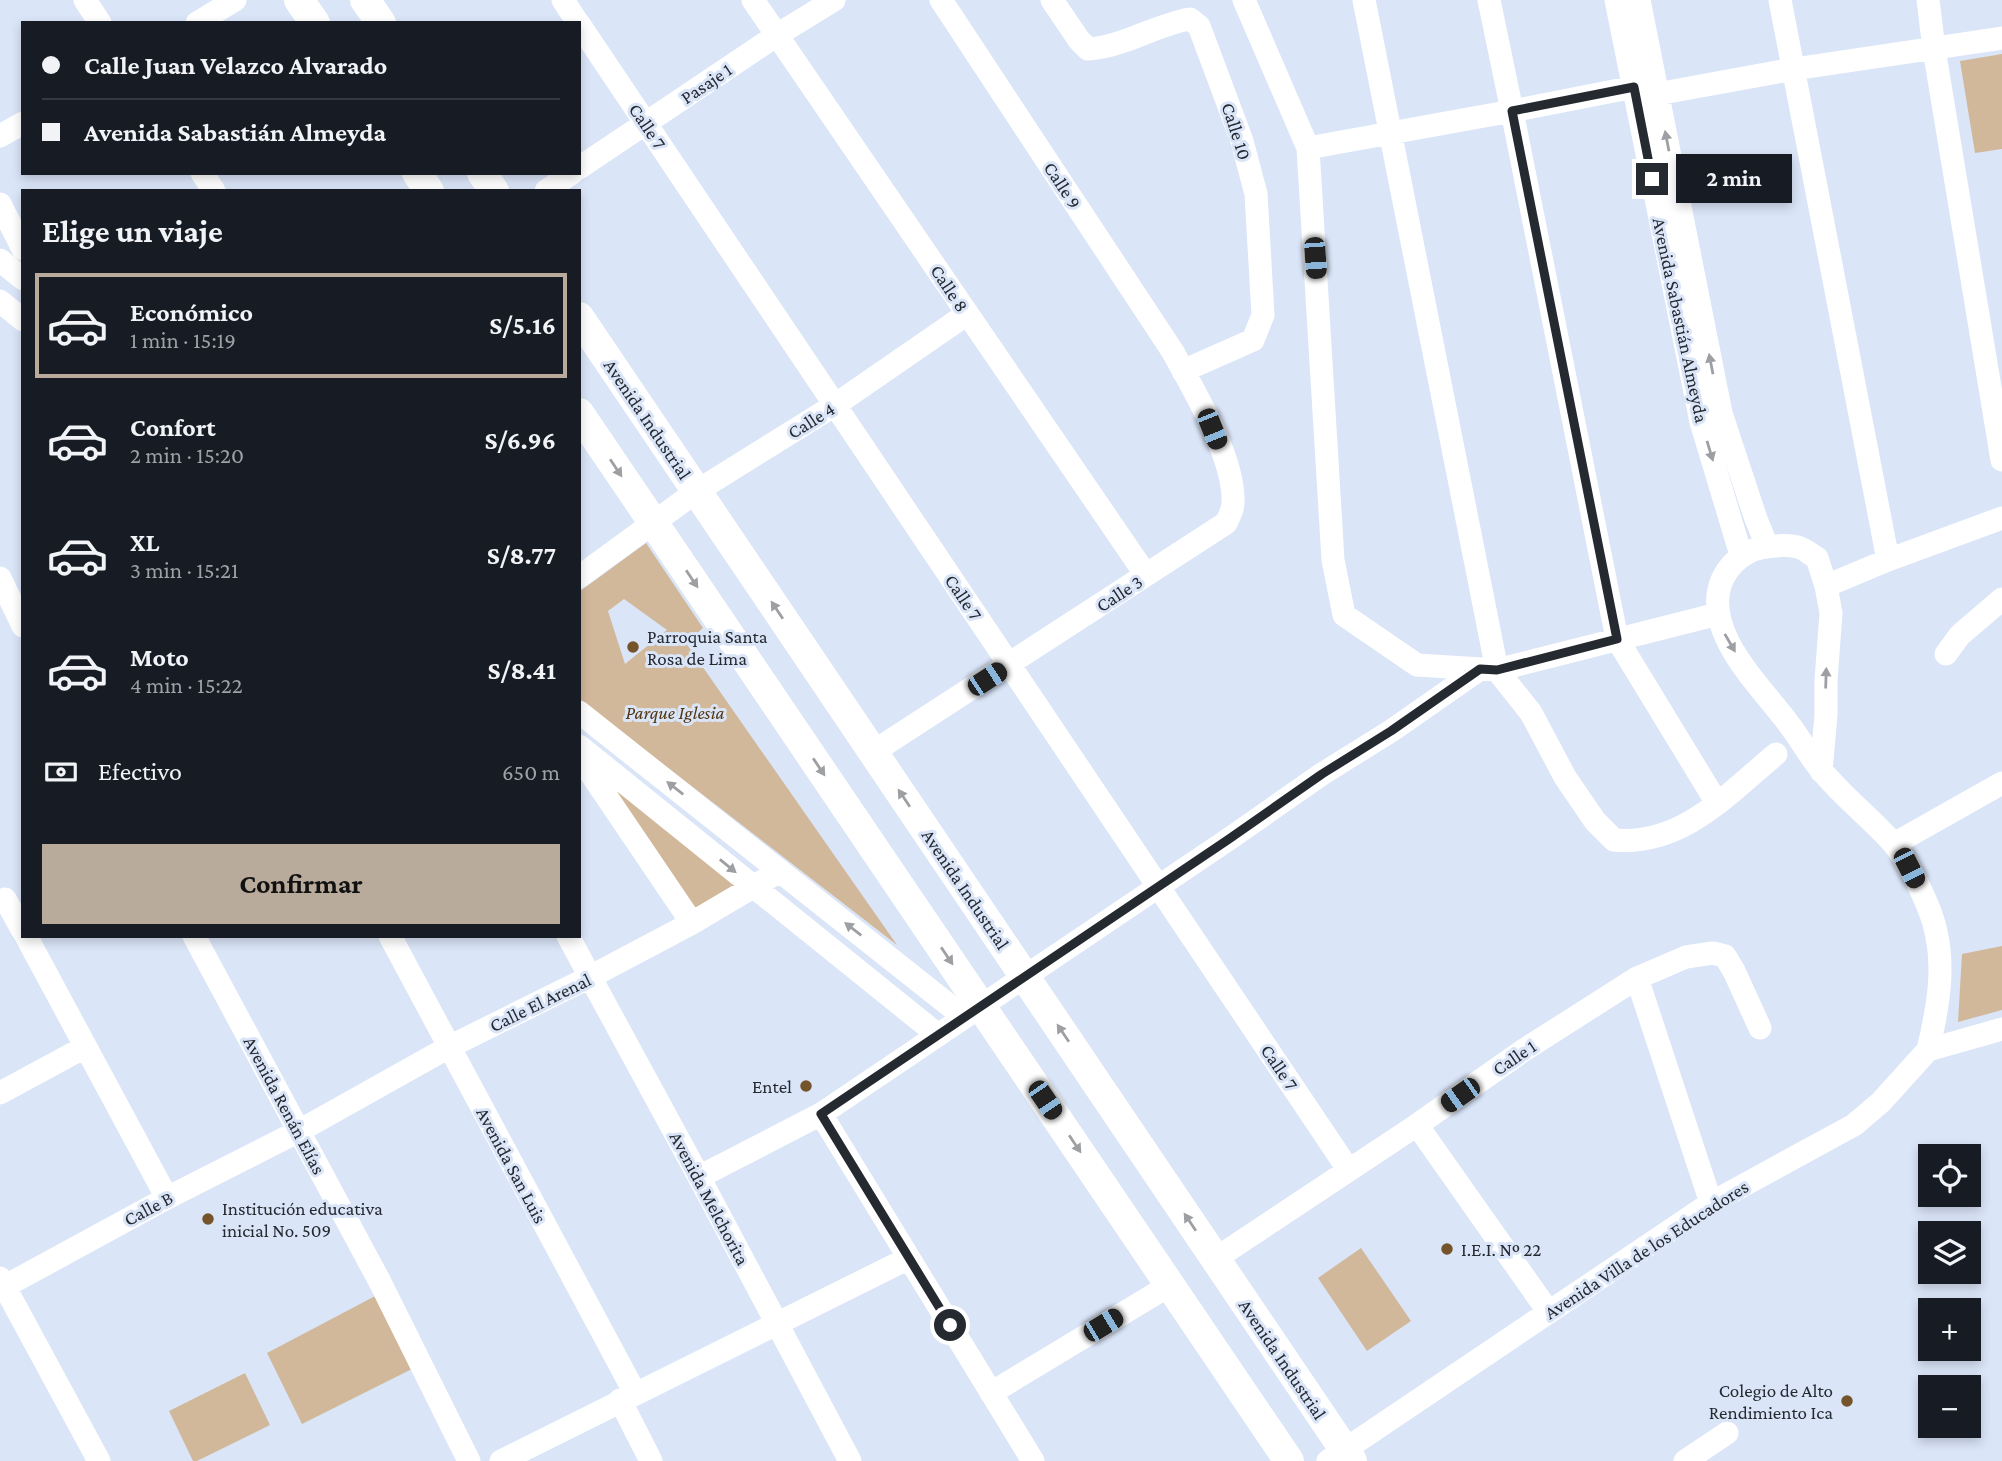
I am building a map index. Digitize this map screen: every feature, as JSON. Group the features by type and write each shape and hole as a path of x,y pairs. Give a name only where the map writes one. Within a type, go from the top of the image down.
{"street":[{"path":"85,0 99,21"},
{"path":"200,21 235,0"},
{"path":"299,0 314,21"},
{"path":"365,0 380,21"},
{"name":"Calle 7","path":"563,0 578,21"},
{"name":"Calle 8","path":"753,0 1146,575"},
{"name":"Pasaje 1","path":"581,168 777,35 834,0"},
{"name":"Calle 9","path":"941,0 1183,371"},
{"name":"Calle 10","path":"1052,0 1088,49 1102,48 1174,22 1190,19 1199,26 1242,141 1256,194 1263,315 1253,340 1183,371"},
{"path":"1244,0 1308,148 1333,560 1344,615 1417,665 1489,669 1718,614"},
{"path":"1364,0 1489,669 1531,713 1565,776 1595,821 1614,840 1634,842 1664,836 1690,823 1776,754"},
{"path":"1489,0 1617,639 1717,803"},
{"name":"Avenida Sabastián Almeyda","path":"1616,0 1643,93 1721,413 1767,546"},
{"name":"Avenida Sabastián Almeyda","path":"1639,0 1643,93 1701,422 1741,555"},
{"path":"1780,0 1888,560"},
{"path":"1928,0 2002,460"},
{"name":"Calle 7","path":"581,26 1348,1169"},
{"path":"1308,148 1512,111 2002,38"},
{"path":"0,136 21,124"},
{"path":"549,189 569,175"},
{"path":"0,204 21,245"},
{"path":"0,260 21,277"},
{"path":"0,301 21,318"},
{"name":"Calle 4","path":"581,576 697,491 835,405 967,314"},
{"name":"Avenida Industrial","path":"581,320 1215,1259 1341,1457"},
{"name":"Calle 3","path":"873,752 1226,523 1233,506 1233,488 1227,464 1205,412 1183,371"},
{"path":"581,416 973,1012 1170,1285 1289,1461"},
{"path":"1826,586 2002,518"},
{"path":"1821,771 1830,612 1826,586 1817,558 1798,547 1758,548 1741,555 1726,572 1718,592 1718,614 1726,640 1821,771 1894,844 1927,903 1938,932 1940,979 1928,1050 2002,1029"},
{"path":"0,578 21,622"},
{"path":"1946,654 1959,635 2002,599"},
{"path":"699,1177 821,1114 1322,774 1489,669"},
{"path":"581,714 780,871 973,1012"},
{"path":"1788,723 1826,715"},
{"path":"581,748 938,1035"},
{"path":"581,759 692,923"},
{"path":"1894,844 2002,783"},
{"name":"Calle El Arenal","path":"299,1131 449,1047 692,923 780,871"},
{"path":"9,897 21,925"},
{"path":"27,938 167,1198"},
{"name":"Avenida Renán Elías","path":"195,938 380,1282 469,1461"},
{"name":"Avenida San Luis","path":"391,938 628,1396 651,1461"},
{"name":"Avenida Melchorita","path":"569,938 850,1461"},
{"name":"Calle 1","path":"1215,1259 1417,1125 1524,1049 1637,978 1686,957 1713,953 1725,956 1760,1028"},
{"path":"1637,978 1711,1203"},
{"path":"0,1093 85,1046"},
{"name":"Avenida Villa de los Educadores","path":"1341,1457 1548,1311 1711,1203 1854,1125 1881,1102 1928,1050"},
{"path":"821,1114 1033,1461"},
{"path":"1417,1125 1548,1311"},
{"name":"Calle B","path":"2,1284 299,1131"},
{"path":"501,1461 909,1258"},
{"path":"2,1284 99,1461"},
{"path":"992,1393 1170,1285"},
{"path":"1685,1461 1727,1433"}],"green space":[{"path":"2002,54 2002,149 1975,153 1960,61"},
{"name":"Parque Iglesia","path":"646,543 703,628 686,643 897,945 581,701 581,591","holes":["624,599 667,630 625,664 608,611"]},
{"path":"588,759 743,886 699,915"},
{"path":"2002,946 2002,1010 1958,1022 1962,954"},
{"path":"1361,1248 1411,1321 1367,1351 1318,1278"},
{"path":"379,1294 416,1367 302,1424 267,1353"},
{"path":"245,1373 270,1425 193,1461 169,1411"}],"place":[{"name":"Parroquia Santa Rosa de Lima","path":"633,647"},
{"name":"Entel","path":"806,1086"},
{"name":"Institución educativa inicial No. 509","path":"208,1219"},
{"name":"I.E.I. Nº 22","path":"1447,1249"},
{"name":"Colegio de Alto Rendimiento Ica","path":"1847,1401"}],"route":[{"path":"950,1325 821,1114 1480,669 1497,670 1617,639 1512,111 1634,87 1652,179"}]}
